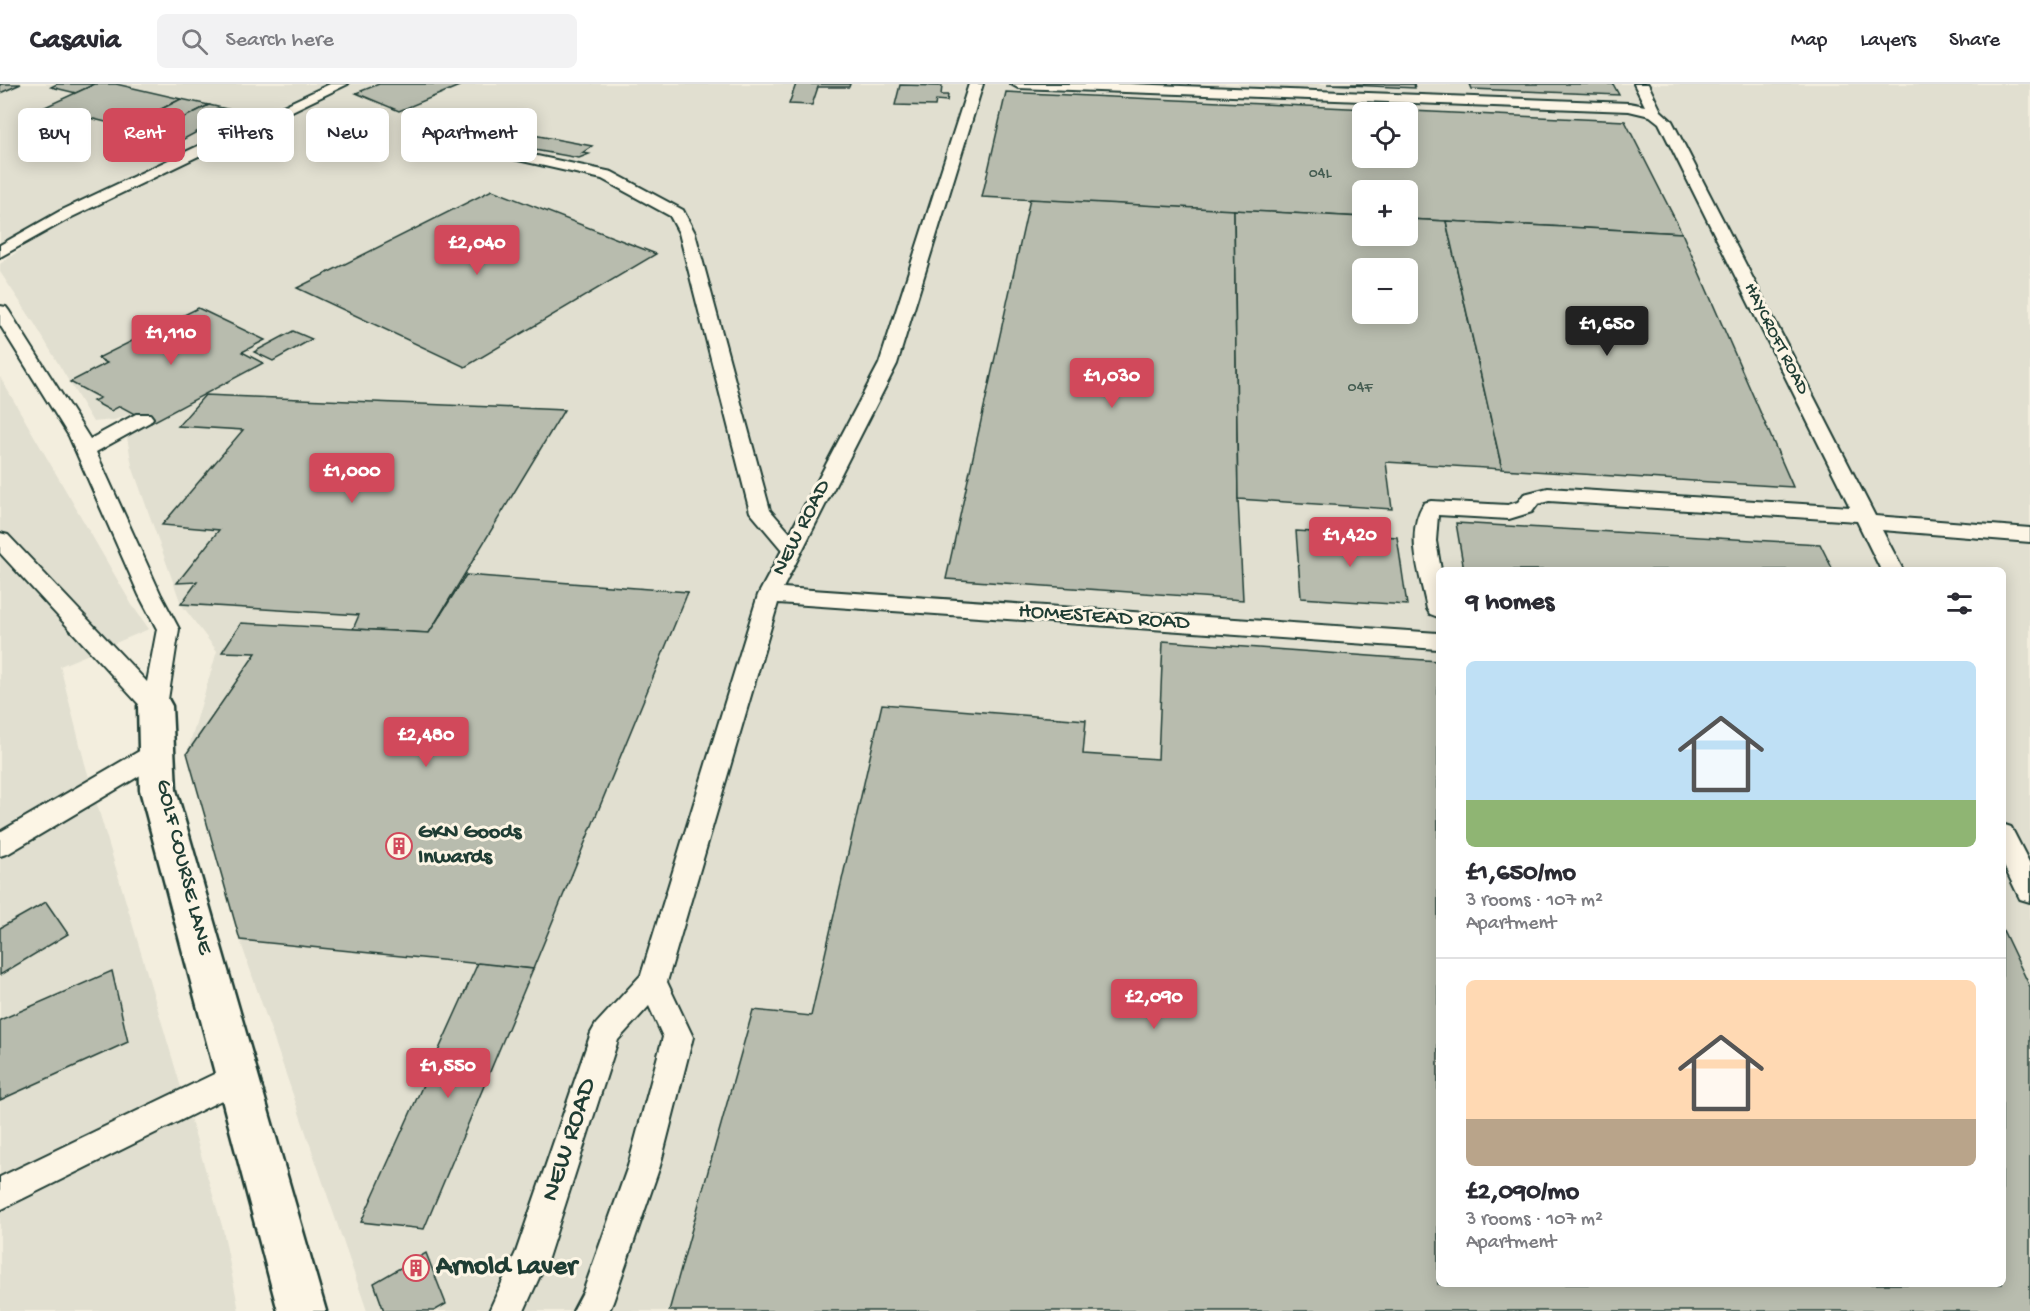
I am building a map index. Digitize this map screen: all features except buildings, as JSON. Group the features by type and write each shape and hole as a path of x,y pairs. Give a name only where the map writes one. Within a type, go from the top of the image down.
{"street":[{"name":"GOLF COURSE LANE","path":"155,706 158,790 239,1076 302,1311"}],"lane":[{"path":"0,252 66,214 342,84"},
{"name":"NEW ROAD","path":"506,1311 531,1258 606,1033 653,982 769,595 888,364 976,84"},
{"path":"1018,84 1629,107 1655,113"},
{"name":"HAYCROFT ROAD","path":"1641,84 1655,113 1665,121 1890,567"},
{"path":"537,160 607,175 677,213 687,233 760,512 792,548"},
{"name":"GOLF COURSE LANE","path":"0,311 79,436 150,595 168,629 155,706"},
{"path":"85,450 143,418"},
{"path":"1436,598 1423,527 1426,513 1431,508 1509,512 1525,507 1531,499 1548,494 1866,518 2030,535"},
{"path":"0,540 155,706"},
{"name":"HOMESTEAD ROAD","path":"769,595 1436,641"},
{"path":"0,845 157,753"},
{"path":"2006,842 2030,891"},
{"path":"590,1311 596,1302 644,1166 678,1037 653,982"},
{"path":"0,1194 239,1076"}],"shaded area":[{"path":"0,84 2030,84 2030,1311 367,1311 240,940 187,753 217,651 181,604 132,466 127,437 147,424 128,415 114,420 93,422 33,321 0,272 0,264 28,244 7,238 0,243"},
{"path":"0,377 132,605 149,629 60,666 85,764 223,1229 239,1311 0,1311"}],"place":[{"name":"GKN Goods Inwards","path":"399,846"},
{"name":"Arnold Laver","path":"416,1268"}]}
